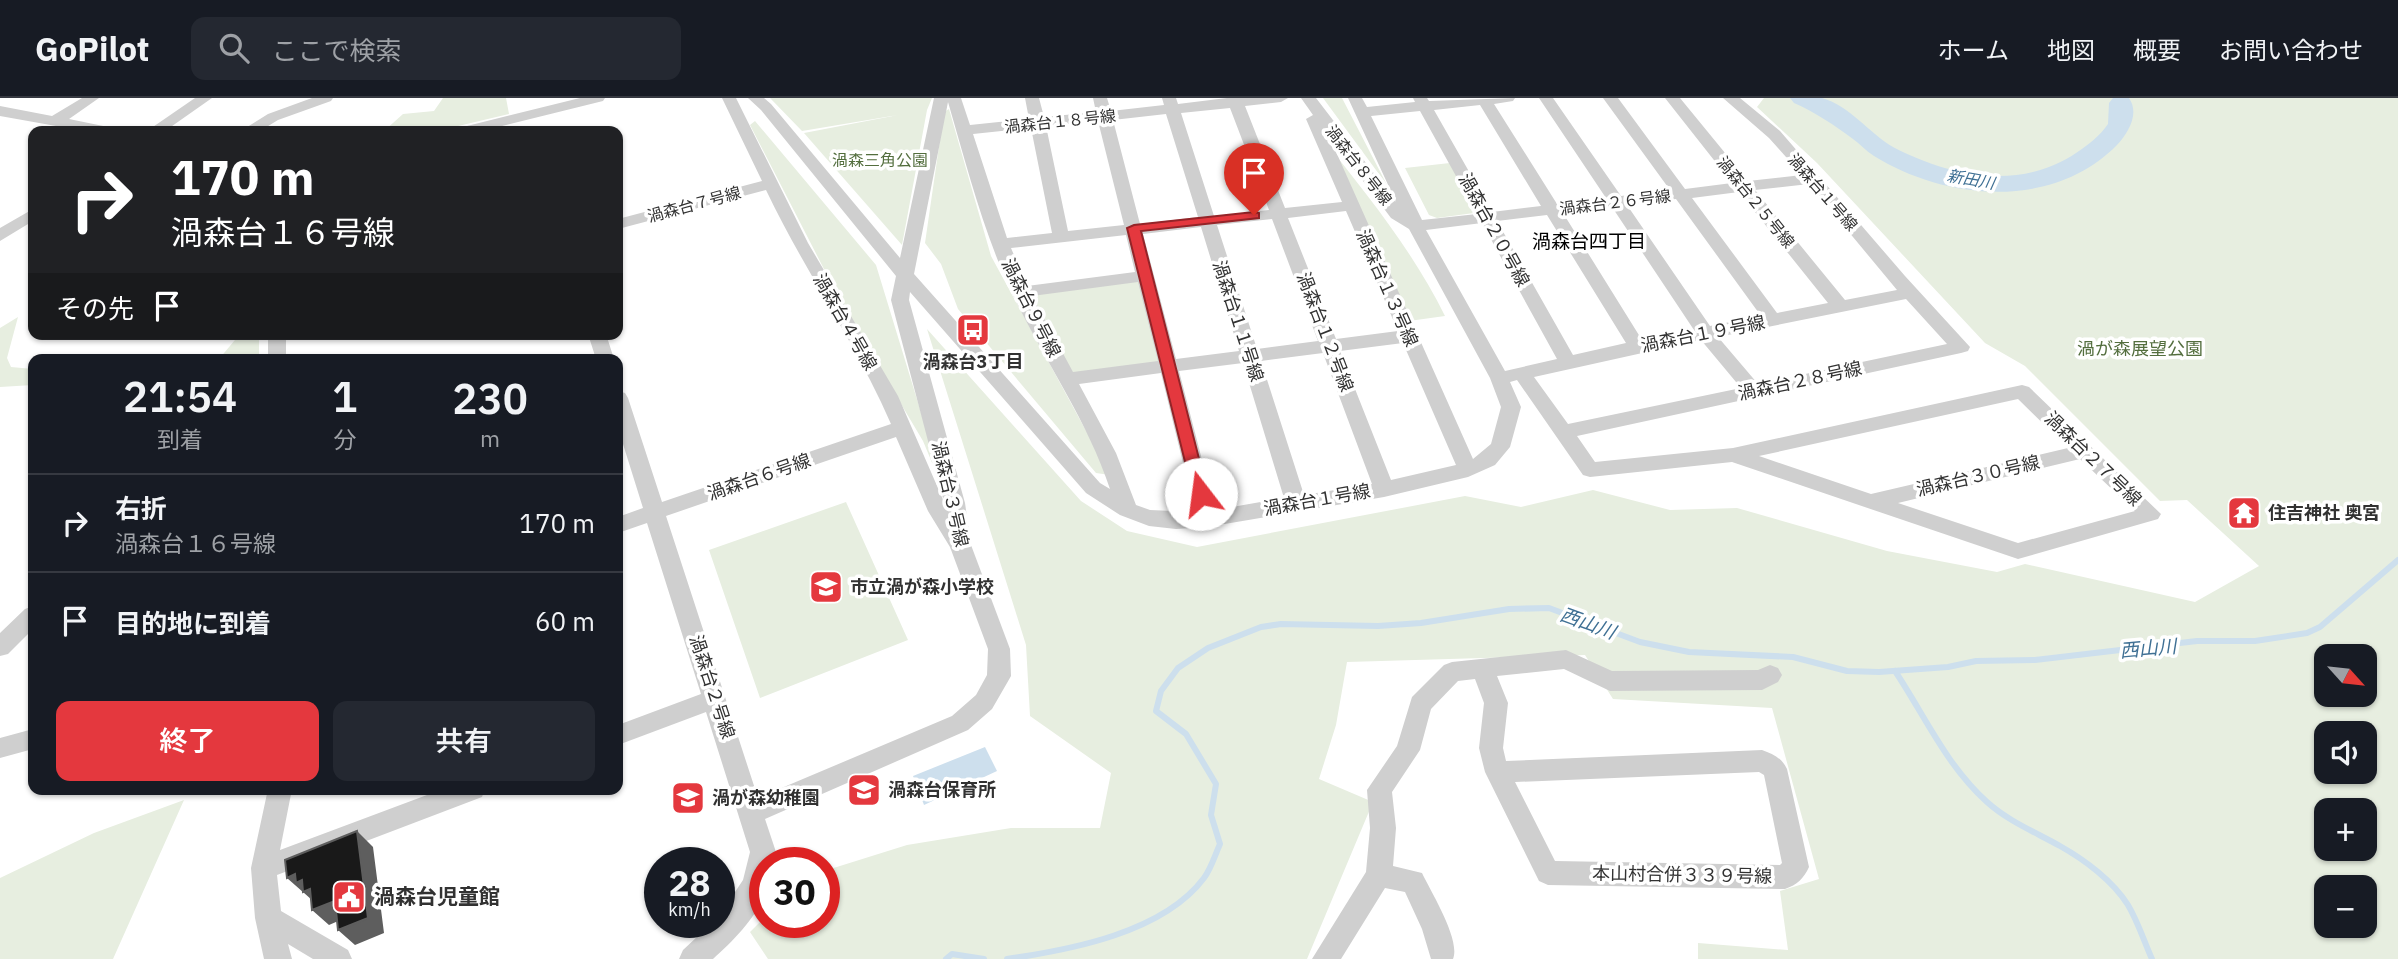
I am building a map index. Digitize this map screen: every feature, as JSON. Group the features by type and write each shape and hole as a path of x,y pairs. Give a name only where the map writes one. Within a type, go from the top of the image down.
{"street":[{"path":"0,104 10,98"},
{"path":"55,121 92,98"},
{"path":"163,126 205,98"},
{"path":"258,126 273,117 326,98"},
{"path":"484,126 598,98"},
{"name":"渦森台４号線","path":"729,98 800,243 888,396 938,511 960,545"},
{"name":"渦森台１号線","path":"755,98 766,107 904,274 1093,488 1127,510 1176,521 1207,519 1384,488 1468,470 1488,460 1500,447 1511,407 1499,378 1416,226 1359,105"},
{"path":"904,274 941,98"},
{"name":"渦森台９号線","path":"954,98 999,244 1020,292 1118,477 1127,510"},
{"path":"1032,98 1061,236"},
{"path":"1100,98 1207,519"},
{"name":"渦森台１８号線","path":"964,130 1105,116 1171,104 1281,98"},
{"path":"1359,105 1508,98"},
{"path":"1546,98 1706,334 1754,391"},
{"path":"1610,98 1773,320"},
{"name":"渦森台２５号線","path":"1672,98 1840,306"},
{"name":"渦森台１号線","path":"1730,98 1761,123 1813,178 1908,293"},
{"path":"1484,99 1637,347"},
{"name":"渦森台１２号線","path":"1235,100 1384,488"},
{"name":"渦森台１３号線","path":"1310,101 1311,113 1350,206 1468,470"},
{"name":"渦森台８号線","path":"1310,101 1397,214 1416,226"},
{"name":"渦森台２０号線","path":"1423,102 1568,362"},
{"name":"渦森台１１号線","path":"1171,104 1296,503"},
{"path":"0,111 82,126"},
{"path":"528,115 531,126"},
{"name":"渦森台２６号線","path":"1416,226 1813,178"},
{"name":"渦森台７号線","path":"623,223 771,184"},
{"path":"999,244 1350,206"},
{"path":"0,236 28,217"},
{"name":"渦森台３号線","path":"751,813 960,723 984,702 999,676 999,649 960,545 955,503 900,300 904,274"},
{"path":"1020,292 1144,276"},
{"name":"渦森台１９号線","path":"1499,378 1637,347 1908,293"},
{"name":"渦森台２８号線","path":"1563,432 1961,347 1908,293"},
{"path":"1066,379 1408,336"},
{"name":"渦森台２７号線","path":"1522,373 1590,470 1733,455 2022,392 2151,514 2018,551 1733,455"},
{"name":"渦森台２号線","path":"623,414 716,698 763,852 762,871 741,909 717,939 693,959"},
{"name":"渦森台６号線","path":"623,523 901,428"},
{"name":"渦森台３０号線","path":"1871,501 2084,451"},
{"path":"0,647 28,620"},
{"path":"1326,959 1379,874 1383,828 1379,790 1408,750 1420,704 1452,672 1566,659 1610,681 1762,680 1770,675"},
{"name":"本山村合併３３９号線","path":"1482,667 1496,703 1491,748 1497,772 1548,873 1785,877 1796,867 1775,769 1762,761 1497,772"},
{"path":"623,733 716,698"},
{"path":"2,751 28,741"},
{"path":"278,959 268,918 264,867 279,795"},
{"path":"264,867 456,795"},
{"path":"1379,874 1413,882 1435,927 1442,953"},
{"path":"268,918 338,959"}],"green space":[{"path":"443,98 506,98 509,114 458,126 390,126 403,114 434,111"},
{"name":"渦森三角公園","path":"770,98 932,98 927,110 902,245 804,133 898,115 802,131"},
{"path":"1323,98 1342,98 1387,185"},
{"name":"渦が森展望公園","path":"1764,98 2398,98 2398,959 1698,959 1698,943 1788,950 1780,891 1819,879 1772,708 1613,699 1585,655 1347,662 1336,725 1319,779 1373,802 1307,959 768,959 754,938 840,938 840,866 907,845 1011,828 1100,828 1111,773 1030,716 1026,645 927,329 1081,501 1127,531 1197,547 1465,496 1521,507 1593,490 1670,510 1737,508 1887,551 1997,572 2025,564 2195,602 2259,566 2187,500 2160,501 2025,366 1985,343 1817,163 1757,107"},
{"path":"949,109 991,256 1110,475 1096,473 958,309 941,264 925,243 944,112"},
{"path":"755,121 876,265 948,501 923,441 844,308 750,125"},
{"path":"1321,137 1404,246 1445,316 1409,321"},
{"path":"1450,163 1476,210 1474,213 1437,218 1429,215 1405,168"},
{"path":"1139,281 1160,362 1070,374 1029,295"},
{"path":"18,317 7,358 11,367 28,369 28,385 0,387 0,328"},
{"path":"235,340 259,340 259,354 223,354"},
{"path":"846,502 908,640 760,698 709,550"},
{"path":"184,800 113,959 0,959 0,878 94,833"}],"water":[{"path":"985,747 997,771 924,805 913,776"}],"building":[{"path":"357,831 368,918 338,930 335,901 312,910 310,889 303,892 302,880 296,883 295,874 287,878 285,860"}],"waterway":[{"name":"新田川","path":"1802,98 1833,114 1883,151 1905,161 1952,178 2002,185 2050,178 2072,167 2105,143 2116,131 2121,122 2121,103"},
{"name":"西山川","path":"1007,959 1086,944 1140,925 1165,913 1186,897 1204,878 1220,844 1211,815 1216,784 1186,734 1156,711 1161,691 1178,668 1208,648 1261,627 1281,624 1378,626 1421,623 1509,609 1549,608 1640,642 1689,652 1793,657 1847,671 1879,672 1948,667 1976,661 2035,660 2197,641 2255,641 2307,633 2320,627 2398,560"},
{"path":"1895,671 1948,756 1973,788 2004,815 2089,864 2106,879 2128,905 2152,959"},
{"name":"西山川","path":"946,959 952,954 984,959"}],"place":[{"name":"渦森台3丁目","path":"973,330"},
{"name":"住吉神社 奥宮","path":"2244,513"},
{"name":"市立渦が森小学校","path":"826,587"},
{"name":"渦森台保育所","path":"864,790"},
{"name":"渦が森幼稚園","path":"688,798"},
{"name":"渦森台児童館","path":"349,897"}],"district":[{"name":"渦森台四丁目","path":"1589,241"}],"route":[{"path":"1201,494 1134,228 1254,215"}]}
